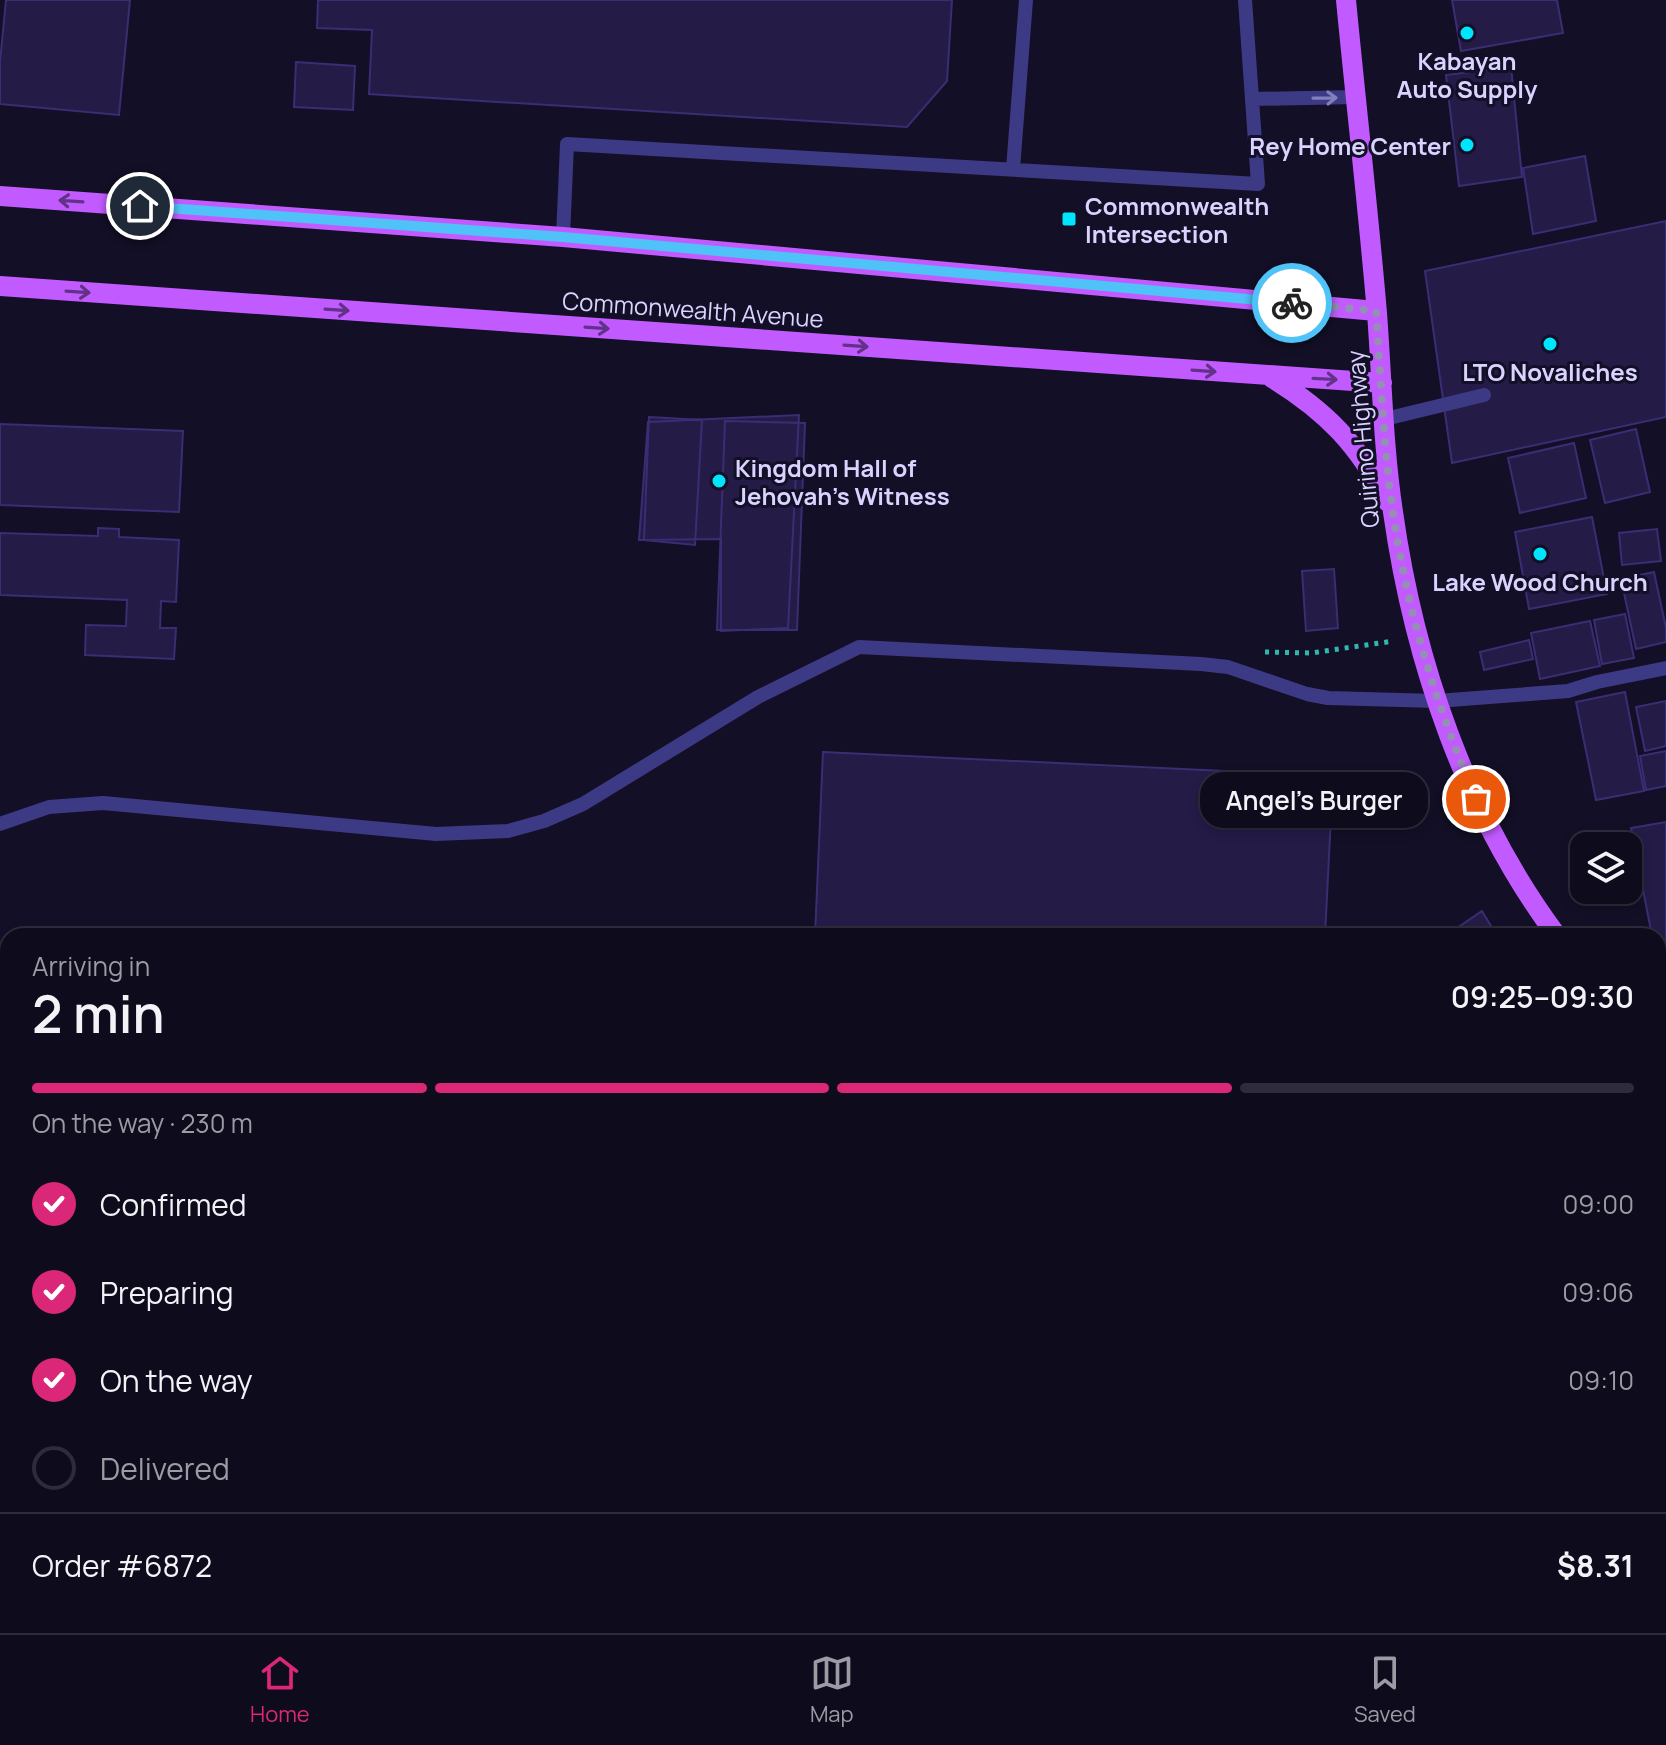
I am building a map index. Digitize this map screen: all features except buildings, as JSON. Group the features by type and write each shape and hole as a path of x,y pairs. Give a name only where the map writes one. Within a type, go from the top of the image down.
{"main road":[{"name":"Quirino Highway","path":"1346,0 1392,511 1412,608 1437,701 1476,799 1506,857 1552,928"},
{"path":"0,196 563,237 1376,311"},
{"name":"Commonwealth Avenue","path":"0,286 1382,383"},
{"path":"1269,376 1330,419 1376,477 1392,511"}],"lane":[{"path":"1013,169 1026,0"},
{"path":"563,237 567,144 1258,184 1245,0"},
{"path":"1252,99 1356,97"},
{"path":"1385,419 1484,395"},
{"path":"0,824 49,807 103,803 436,834 508,831 544,821 583,804 758,697 859,647 1167,661 1228,667 1328,698 1437,701 1568,691 1666,668"}],"path":[{"path":"1228,667 1248,651 1311,653 1369,646"}],"way so far":[{"path":"1292,303 1376,311 1392,511 1408,593 1437,701 1476,799"}],"place":[{"name":"Kabayan Auto Supply","path":"1467,33"},
{"name":"Rey Home Center","path":"1467,145"},
{"name":"Commonwealth Intersection","path":"1069,219"},
{"name":"LTO Novaliches","path":"1550,344"},
{"name":"Kingdom Hall of Jehovah's Witness","path":"719,481"},
{"name":"Lake Wood Church","path":"1540,554"},
{"name":"Angel's Burger","path":"1476,799"}],"route":[{"path":"140,206 563,237 1292,303"}]}
